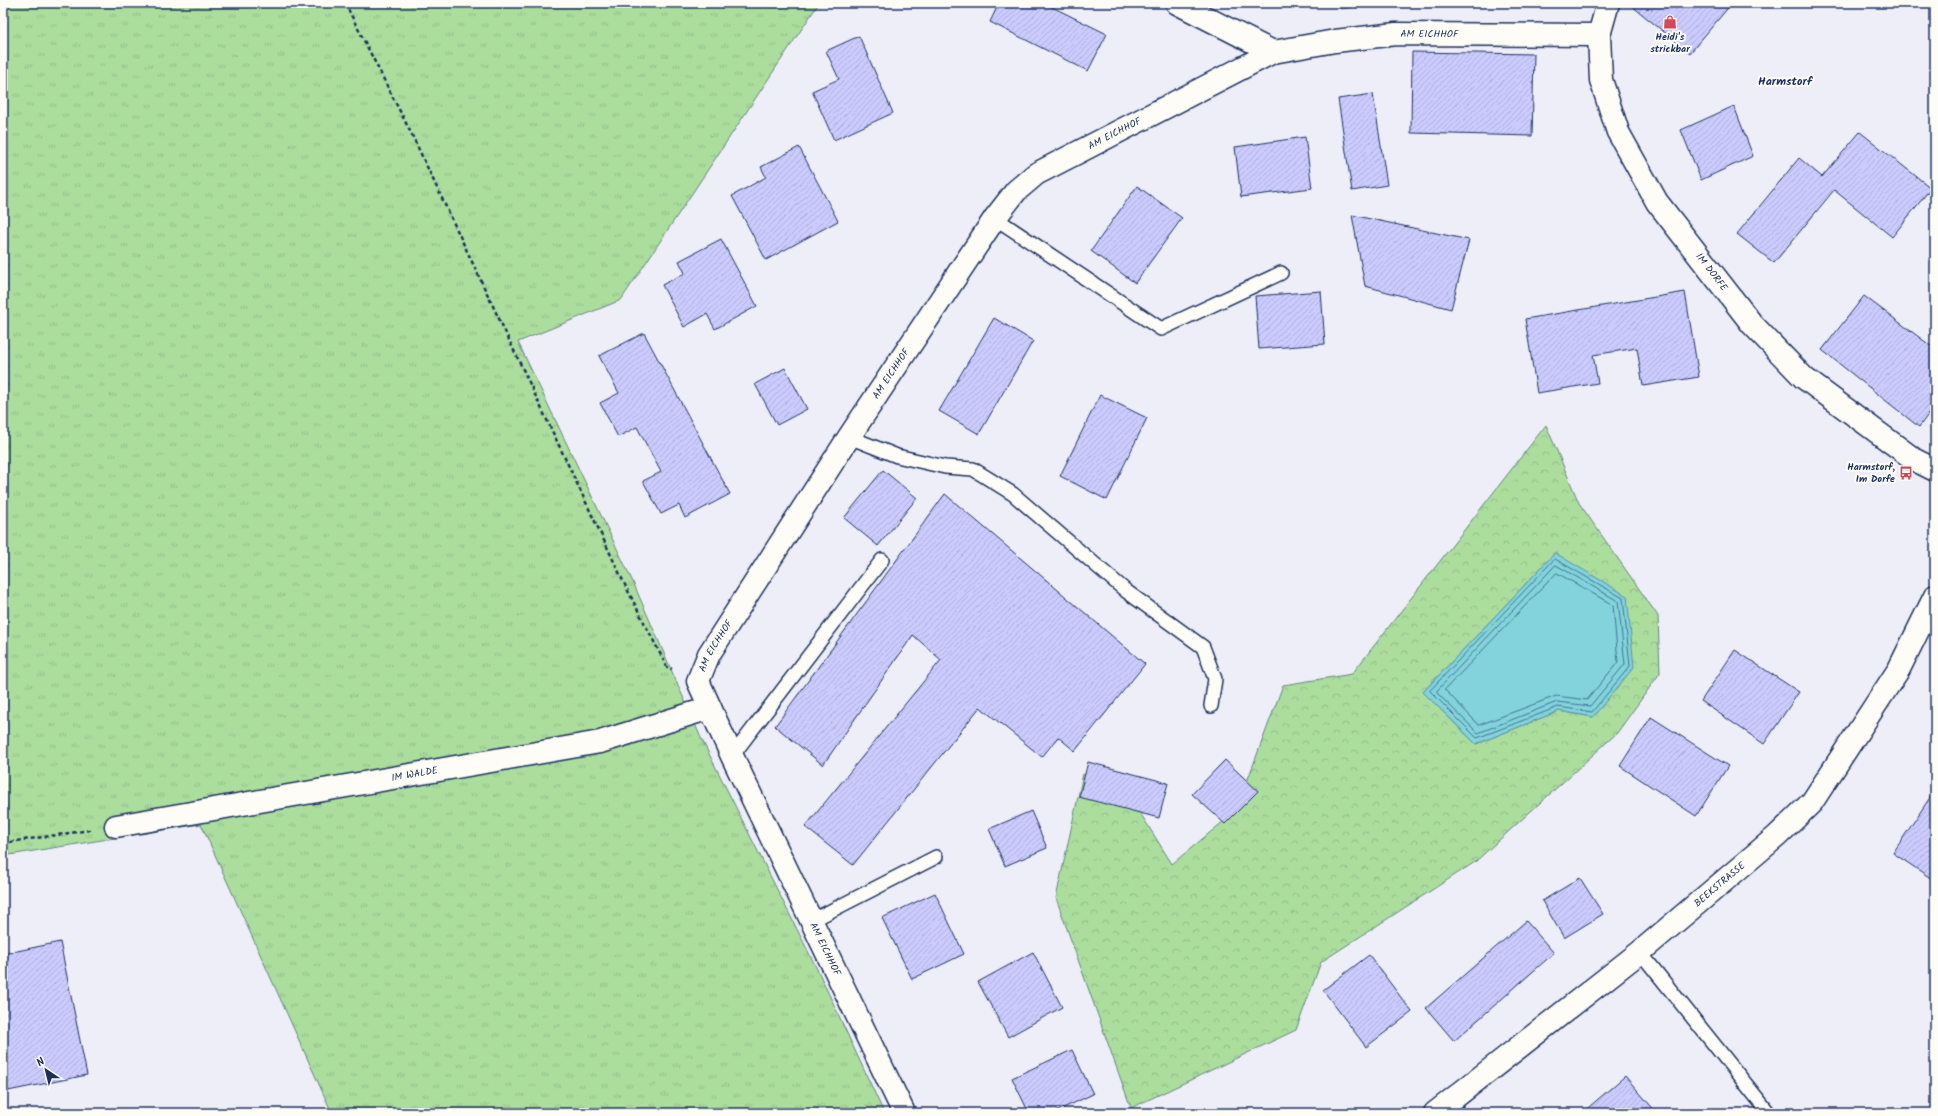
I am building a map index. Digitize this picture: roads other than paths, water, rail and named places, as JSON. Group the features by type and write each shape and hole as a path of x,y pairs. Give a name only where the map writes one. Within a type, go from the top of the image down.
{"street":[{"path":"1177,3 1273,52"},
{"name":"IM DORFE","path":"1608,3 1599,35 1601,80 1618,132 1662,208 1752,324 1804,378 1915,460 1935,470"},
{"name":"AM EICHHOF","path":"904,1113 732,756 698,681 709,654 849,437 995,218 1016,191 1036,174 1273,52 1334,41 1396,34 1599,35"},
{"name":"BEEKSTRASSE","path":"1435,1113 1640,952 1777,836 1812,802 1899,669 1935,596"},
{"name":"IM WALDE","path":"116,826 600,742 710,708"}],"lane":[{"path":"995,218 1161,329 1281,273"},
{"path":"849,437 897,456 945,467 973,469 1013,494 1126,591 1204,647 1216,679 1211,706"},
{"path":"732,756 882,560"},
{"path":"811,920 936,857"},
{"path":"1640,952 1769,1113"}],"water":[{"path":"1555,553 1627,596 1634,667 1593,717 1559,711 1476,744 1423,692"}],"place":[{"name":"Heidi's strickbar","path":"1670,22"},
{"name":"Harmstorf, Im Dorfe","path":"1906,473"}],"district":[{"name":"Harmstorf","path":"1785,81"}]}
